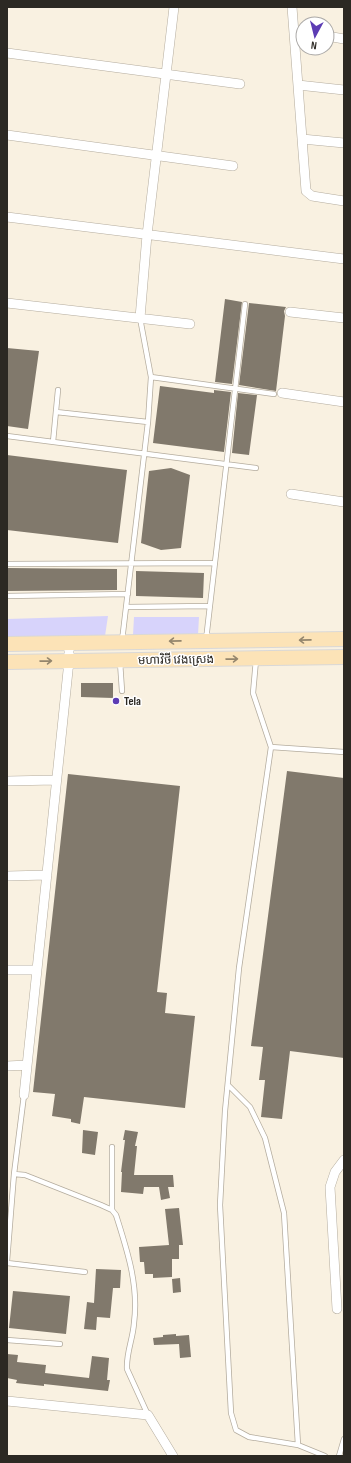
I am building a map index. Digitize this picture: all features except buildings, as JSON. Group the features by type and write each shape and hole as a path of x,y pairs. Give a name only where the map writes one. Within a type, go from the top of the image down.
{"main road":[{"name":"មហាវិថី វេងស្រេង","path":"7,644 344,639"},
{"path":"256,640 256,658"},
{"name":"មហាវិថី វេងស្រេង","path":"7,662 344,657"}],"street":[{"path":"140,318 147,235 174,7"},
{"path":"292,7 295,20"},
{"path":"7,53 240,84"},
{"path":"298,56 298,84 306,192 312,196 344,201"},
{"path":"298,84 344,90"},
{"path":"7,135 233,166"},
{"path":"302,139 344,143"},
{"path":"7,217 344,259"},
{"path":"7,303 190,324"},
{"path":"290,312 344,318"},
{"path":"278,394 344,402"},
{"path":"291,494 344,502"},
{"path":"24,1095 69,661 69,643"},
{"path":"7,781 56,780"},
{"path":"7,876 46,875"},
{"path":"7,970 37,970"},
{"path":"7,1066 27,1065"},
{"path":"337,1309 330,1187 335,1172 344,1160"},
{"path":"7,1401 148,1415 174,1456"}],"lane":[{"path":"206,641 245,304"},
{"path":"122,642 148,422 151,377 140,318"},
{"path":"151,377 278,394"},
{"path":"53,442 58,390"},
{"path":"56,412 148,422"},
{"path":"7,436 256,468"},
{"path":"7,564 215,563"},
{"path":"7,596 128,594"},
{"path":"126,608 210,606"},
{"path":"256,658 253,693 271,747 239,968 228,1086 220,1206 231,1413 236,1430 249,1437 298,1446 325,1456"},
{"path":"120,660 122,691"},
{"path":"271,747 344,752"},
{"path":"228,1086 250,1107 265,1138 284,1213 298,1446"},
{"path":"24,1095 14,1174 7,1262 85,1272"},
{"path":"112,1147 112,1210"},
{"path":"14,1174 25,1175 102,1205 112,1210 116,1215 130,1258 135,1296 134,1324 126,1360 127,1369 148,1415"},
{"path":"7,1340 60,1344"},
{"path":"339,1456 344,1438"}],"shaded area":[{"path":"108,616 105,636 7,638 7,619"},
{"path":"134,617 199,617 198,635 133,635"}],"place":[{"name":"Tela","path":"116,701"}]}
